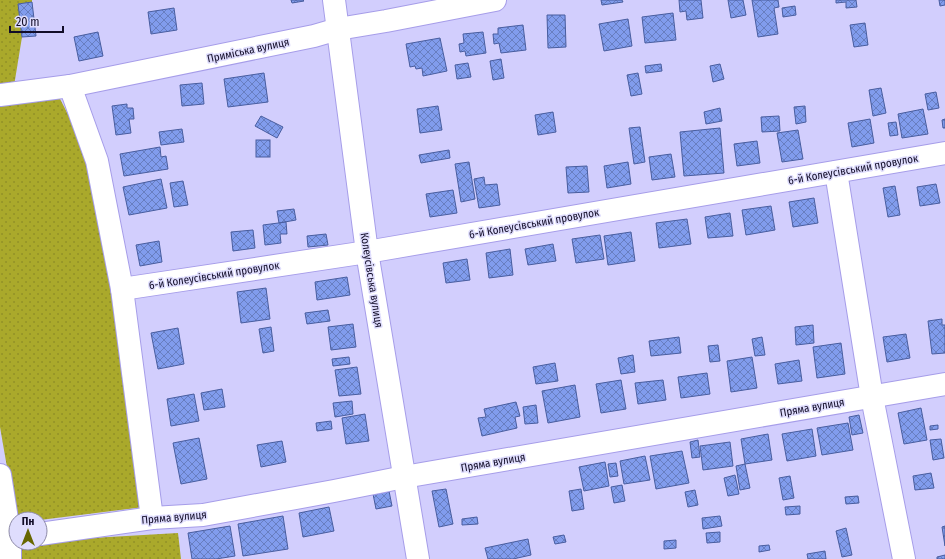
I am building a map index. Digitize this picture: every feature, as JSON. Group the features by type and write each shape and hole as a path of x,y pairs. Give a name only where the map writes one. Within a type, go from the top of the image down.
{"street":[{"name":"Колеусівська вулиця","path":"334,0 367,252 418,559"},
{"name":"Приміська вулиця","path":"0,95 70,86 314,36 338,28 495,0"},
{"path":"70,86 97,161 122,289 152,518"},
{"name":"6-й Колеусівський провулок","path":"122,289 367,252 945,153"},
{"path":"836,172 872,397 904,559"},
{"name":"Пряма вулиця","path":"48,533 152,518 203,515 404,477 945,384"},
{"path":"0,475 8,522"}],"shaded area":[{"path":"0,0 32,0 32,2 18,4 22,37 14,86 0,90"},
{"path":"59,97 90,157 118,312 144,507 48,519 48,511 15,511 0,427 0,105"},
{"path":"178,533 181,559 17,559 16,551 48,551 48,541"}],"building":[{"path":"291,0 303,0 304,1 292,3"},
{"path":"601,0 622,0 623,2 602,5"},
{"path":"679,0 701,0 703,18 687,20 686,11 680,12"},
{"path":"728,0 743,0 746,15 731,18"},
{"path":"752,0 778,0 779,7 774,8 778,34 758,37"},
{"path":"836,0 856,0 857,7 846,8 846,2 836,3"},
{"path":"939,0 945,0 945,5 940,6"},
{"path":"32,2 36,36 22,37 18,4"},
{"path":"795,6 796,15 783,17 782,8"},
{"path":"174,8 177,30 151,34 148,12"},
{"path":"673,13 676,40 645,43 642,17"},
{"path":"547,15 565,15 566,47 548,48"},
{"path":"628,19 632,46 604,51 599,24"},
{"path":"865,23 868,45 854,47 850,25"},
{"path":"523,25 526,50 501,53 499,43 494,44 493,34 498,34 498,28"},
{"path":"98,32 103,56 79,61 74,37"},
{"path":"483,32 486,53 466,56 465,51 460,52 459,44 464,43 463,34"},
{"path":"440,38 447,71 423,76 422,68 416,69 415,66 410,67 406,44"},
{"path":"501,59 504,78 493,80 490,61"},
{"path":"468,63 471,77 457,79 455,65"},
{"path":"661,64 662,71 646,73 645,66"},
{"path":"720,64 724,79 713,82 710,66"},
{"path":"264,73 268,102 228,107 224,79"},
{"path":"638,73 642,94 631,96 627,75"},
{"path":"202,83 204,104 182,106 180,85"},
{"path":"881,88 886,113 873,116 869,90"},
{"path":"936,92 939,108 928,110 925,94"},
{"path":"127,104 127,108 133,108 134,119 129,119 131,133 116,135 112,106"},
{"path":"438,106 442,130 420,133 417,109"},
{"path":"805,106 806,122 796,124 794,107"},
{"path":"720,108 722,121 706,124 704,112"},
{"path":"923,109 928,134 902,138 898,114"},
{"path":"553,112 556,132 538,135 535,115"},
{"path":"261,116 283,127 277,138 255,126"},
{"path":"779,116 780,131 762,132 761,117"},
{"path":"870,119 874,143 852,147 848,123"},
{"path":"945,119 945,128 943,128 942,120"},
{"path":"896,122 898,135 890,136 888,123"},
{"path":"640,127 645,162 634,164 629,128"},
{"path":"720,128 724,173 684,176 680,132"},
{"path":"182,129 184,142 161,145 159,132"},
{"path":"798,130 803,159 782,162 777,133"},
{"path":"256,140 270,140 270,157 256,157"},
{"path":"757,141 760,163 737,166 734,144"},
{"path":"160,147 161,157 166,156 168,169 124,176 120,154"},
{"path":"449,150 450,158 421,163 419,155"},
{"path":"671,154 675,177 652,180 649,157"},
{"path":"469,162 475,199 461,202 455,164"},
{"path":"628,162 631,184 607,188 604,166"},
{"path":"587,166 589,192 568,193 566,167"},
{"path":"484,177 485,185 497,184 500,205 479,208 474,179"},
{"path":"161,179 167,208 129,215 123,187"},
{"path":"183,181 188,205 174,207 170,183"},
{"path":"936,184 940,203 920,206 917,187"},
{"path":"895,186 900,215 888,217 883,188"},
{"path":"453,190 457,213 430,217 426,194"},
{"path":"814,198 818,223 793,227 789,202"},
{"path":"771,206 775,230 746,235 742,210"},
{"path":"294,209 296,220 279,223 277,211"},
{"path":"730,213 733,236 708,238 705,217"},
{"path":"687,219 691,244 659,248 656,223"},
{"path":"286,222 287,234 280,234 281,243 265,245 263,225"},
{"path":"253,230 255,248 233,251 231,232"},
{"path":"631,232 635,261 608,265 604,236"},
{"path":"326,234 328,245 308,247 307,236"},
{"path":"600,235 604,259 576,263 572,239"},
{"path":"159,241 162,262 140,266 136,245"},
{"path":"553,244 556,261 528,265 525,249"},
{"path":"510,249 513,275 489,278 486,253"},
{"path":"467,259 470,280 446,283 443,263"},
{"path":"347,277 350,295 317,300 315,282"},
{"path":"266,288 270,319 241,323 237,292"},
{"path":"328,310 330,321 307,324 305,313"},
{"path":"942,319 942,325 945,325 945,353 932,354 928,321"},
{"path":"353,324 356,347 331,350 328,327"},
{"path":"813,325 814,343 796,345 795,327"},
{"path":"271,327 274,351 263,353 259,329"},
{"path":"178,328 184,364 158,369 151,333"},
{"path":"906,334 910,358 887,362 883,337"},
{"path":"679,337 681,353 651,356 649,341"},
{"path":"762,337 765,355 755,356 752,339"},
{"path":"841,343 845,374 817,378 813,347"},
{"path":"718,345 720,361 710,362 708,346"},
{"path":"633,355 635,372 621,374 618,358"},
{"path":"349,357 350,364 333,366 332,359"},
{"path":"752,357 757,388 731,392 727,361"},
{"path":"799,360 802,381 778,384 775,364"},
{"path":"555,363 558,381 536,384 533,367"},
{"path":"357,367 361,394 339,396 335,370"},
{"path":"707,373 710,394 681,398 678,377"},
{"path":"621,380 626,409 601,413 596,384"},
{"path":"663,380 666,400 638,404 635,383"},
{"path":"575,385 580,417 548,423 542,391"},
{"path":"222,389 225,407 204,410 201,393"},
{"path":"194,394 199,421 171,426 167,399"},
{"path":"352,401 353,414 335,417 333,403"},
{"path":"516,402 520,416 515,417 517,428 482,436 478,418 486,417 484,409"},
{"path":"536,405 538,423 525,424 523,407"},
{"path":"921,408 927,440 904,444 898,413"},
{"path":"365,414 369,441 346,444 342,418"},
{"path":"859,415 863,433 852,435 849,417"},
{"path":"331,421 332,429 317,431 316,423"},
{"path":"848,423 853,450 822,455 817,428"},
{"path":"938,425 938,429 930,430 930,426"},
{"path":"812,429 816,456 787,461 782,434"},
{"path":"768,434 772,460 745,464 741,439"},
{"path":"199,438 207,479 181,484 173,443"},
{"path":"941,439 944,458 933,460 930,440"},
{"path":"698,440 700,457 692,458 690,442"},
{"path":"282,441 286,462 261,467 257,445"},
{"path":"730,442 733,466 703,470 700,446"},
{"path":"682,451 689,483 656,489 650,456"},
{"path":"645,456 650,480 624,484 620,461"},
{"path":"605,462 609,486 584,491 579,467"},
{"path":"616,463 618,476 610,477 608,464"},
{"path":"745,464 750,488 740,490 736,466"},
{"path":"931,473 934,488 915,490 913,476"},
{"path":"735,475 739,494 728,496 724,478"},
{"path":"790,476 794,498 783,500 779,478"},
{"path":"622,485 625,501 614,503 611,487"},
{"path":"446,489 453,524 439,527 432,491"},
{"path":"581,489 584,509 572,511 569,491"},
{"path":"695,490 698,505 688,507 685,492"},
{"path":"389,491 392,506 376,509 373,494"},
{"path":"858,496 859,503 846,504 845,497"},
{"path":"800,506 800,514 786,515 785,507"},
{"path":"329,507 334,531 303,537 299,513"},
{"path":"283,516 288,549 243,556 238,524"},
{"path":"720,516 722,526 703,529 702,518"},
{"path":"477,517 478,524 462,525 462,519"},
{"path":"230,526 235,556 216,559 192,559 188,533"},
{"path":"945,526 945,546 942,527"},
{"path":"846,528 852,555 842,557 836,531"},
{"path":"720,532 720,542 707,543 706,533"},
{"path":"564,535 566,542 555,544 553,537"},
{"path":"528,539 531,555 513,559 488,559 485,548"},
{"path":"676,540 676,548 664,549 664,541"},
{"path":"769,545 770,550 759,552 759,546"},
{"path":"825,551 826,559 808,559 807,554"},
{"path":"945,555 945,559 937,559 937,557"}]}
